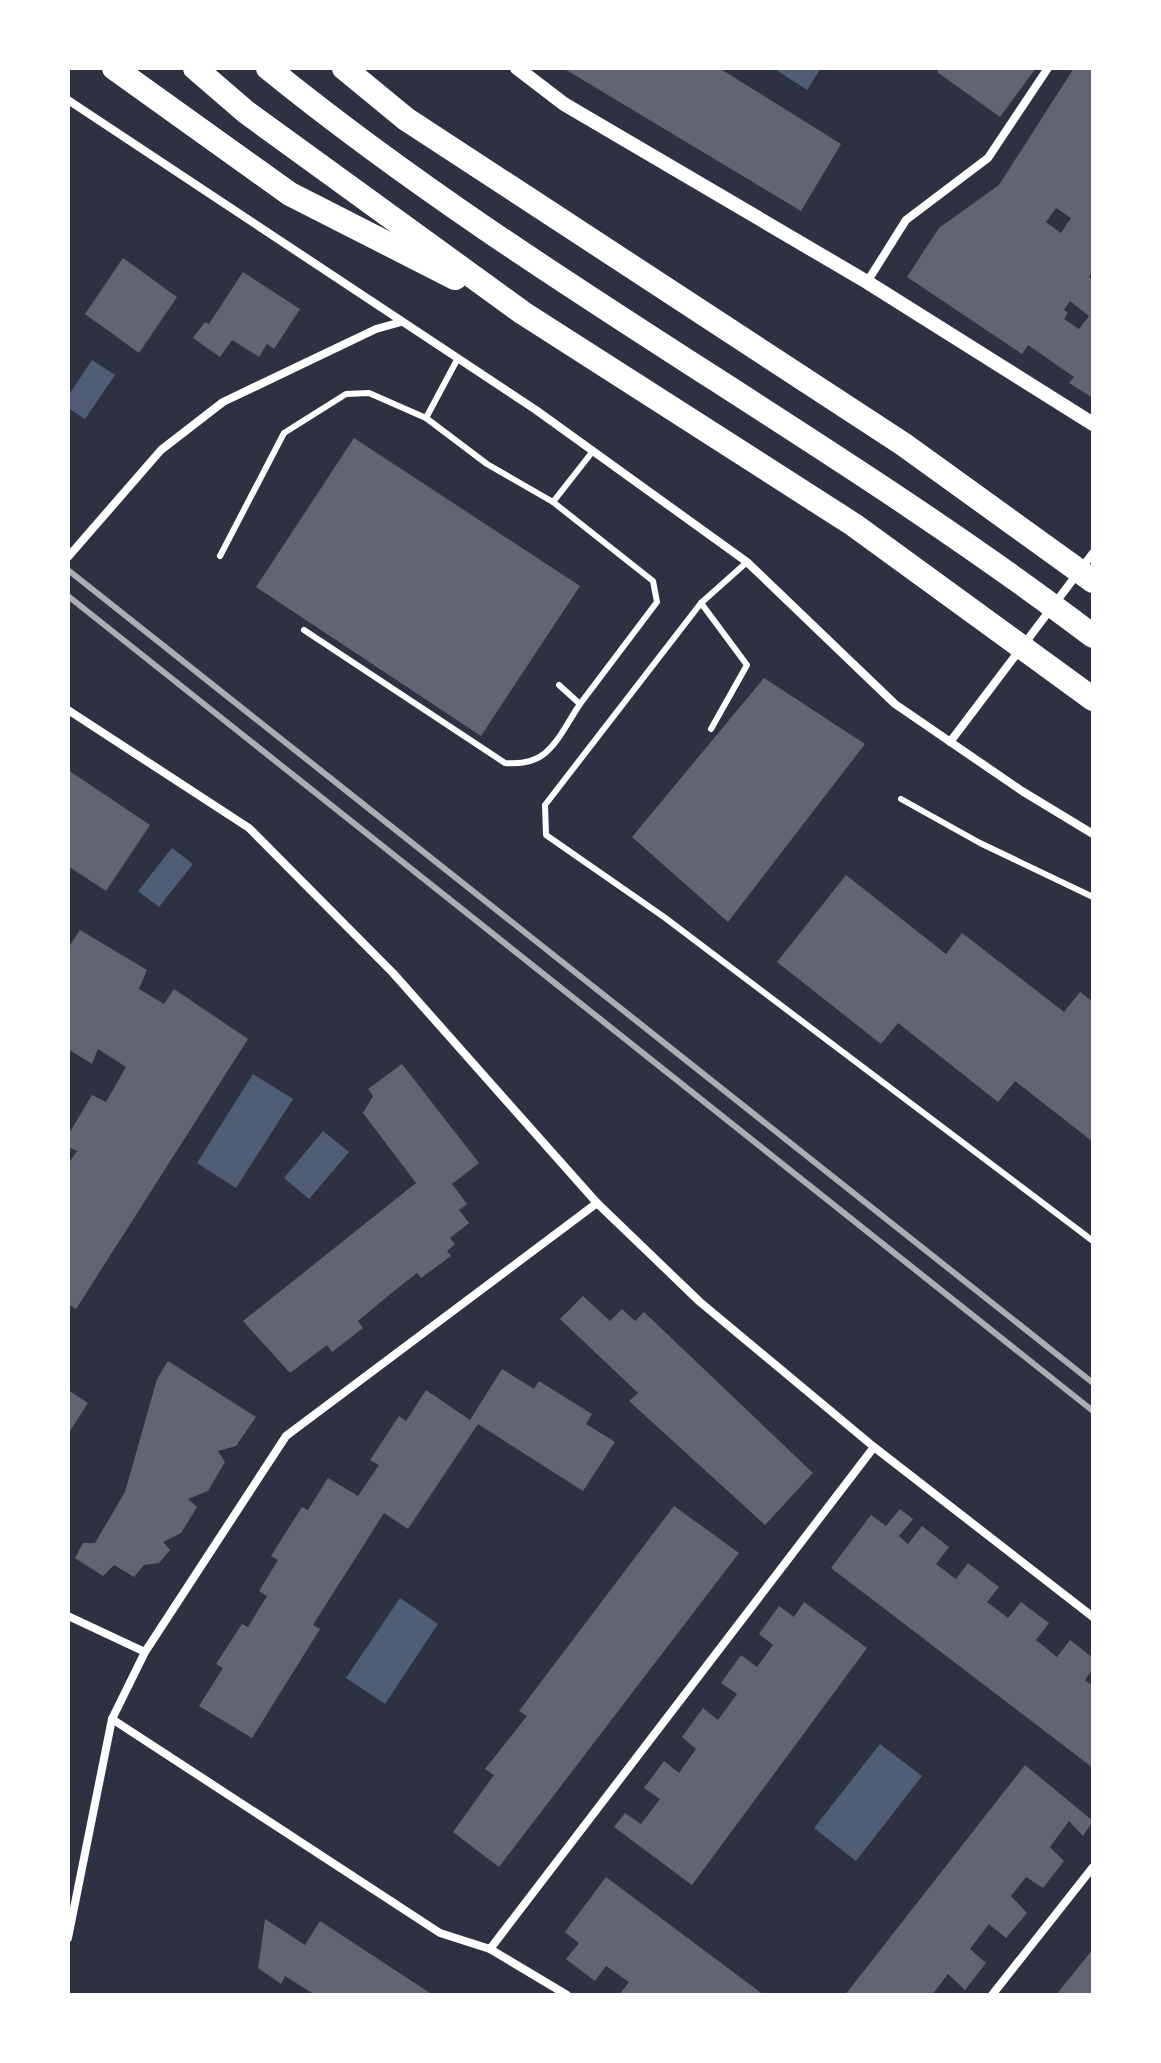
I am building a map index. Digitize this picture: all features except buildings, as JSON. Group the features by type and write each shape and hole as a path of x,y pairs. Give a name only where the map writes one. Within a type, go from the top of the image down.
{"highway":[{"path":"114,68 290,194 523,313"},
{"path":"195,68 246,112 523,313 854,525 1093,699"},
{"path":"268,68 379,154 484,227 964,540 1093,636"},
{"path":"344,68 406,119 903,444 1093,581"}],"street":[{"path":"517,68 564,104 867,282 1093,424"},
{"path":"867,282 906,220 988,158 1048,68"},
{"path":"68,100 593,451 747,562 895,704 1093,834"},
{"path":"68,557 161,450 223,402 376,329 401,322"},
{"path":"950,742 1093,553"},
{"path":"68,710 249,828 393,973 597,1203 700,1302 874,1447 1093,1617"},
{"path":"68,1938 112,1719 145,1652 286,1436 597,1203"},
{"path":"490,1949 874,1447"},
{"path":"68,1616 145,1652"},
{"path":"112,1719 440,1933 490,1949 567,1995"},
{"path":"992,1995 1093,1867"}],"lane":[{"path":"426,418 458,358"},
{"path":"220,556 284,433 346,394 369,393 426,418 487,464 553,502 653,581 657,602 544,757 527,765 505,763 304,630"},
{"path":"553,502 593,451"},
{"path":"747,562 701,603 545,805 546,835 664,917 1093,1241"},
{"path":"701,603 747,665 711,729"},
{"path":"559,685 580,704"},
{"path":"901,799 980,843 1093,897"}],"water":[{"path":"773,68 821,68 807,90"},
{"path":"92,360 115,375 85,419 68,408 68,396"},
{"path":"172,848 193,864 159,907 138,891"},
{"path":"253,1074 293,1099 236,1188 197,1163"},
{"path":"323,1131 349,1152 309,1199 284,1178"},
{"path":"400,1598 438,1624 385,1704 346,1678"},
{"path":"880,1744 922,1776 856,1861 814,1828"}],"railway":[{"path":"68,570 1093,1383"},
{"path":"68,596 1093,1411"}]}
